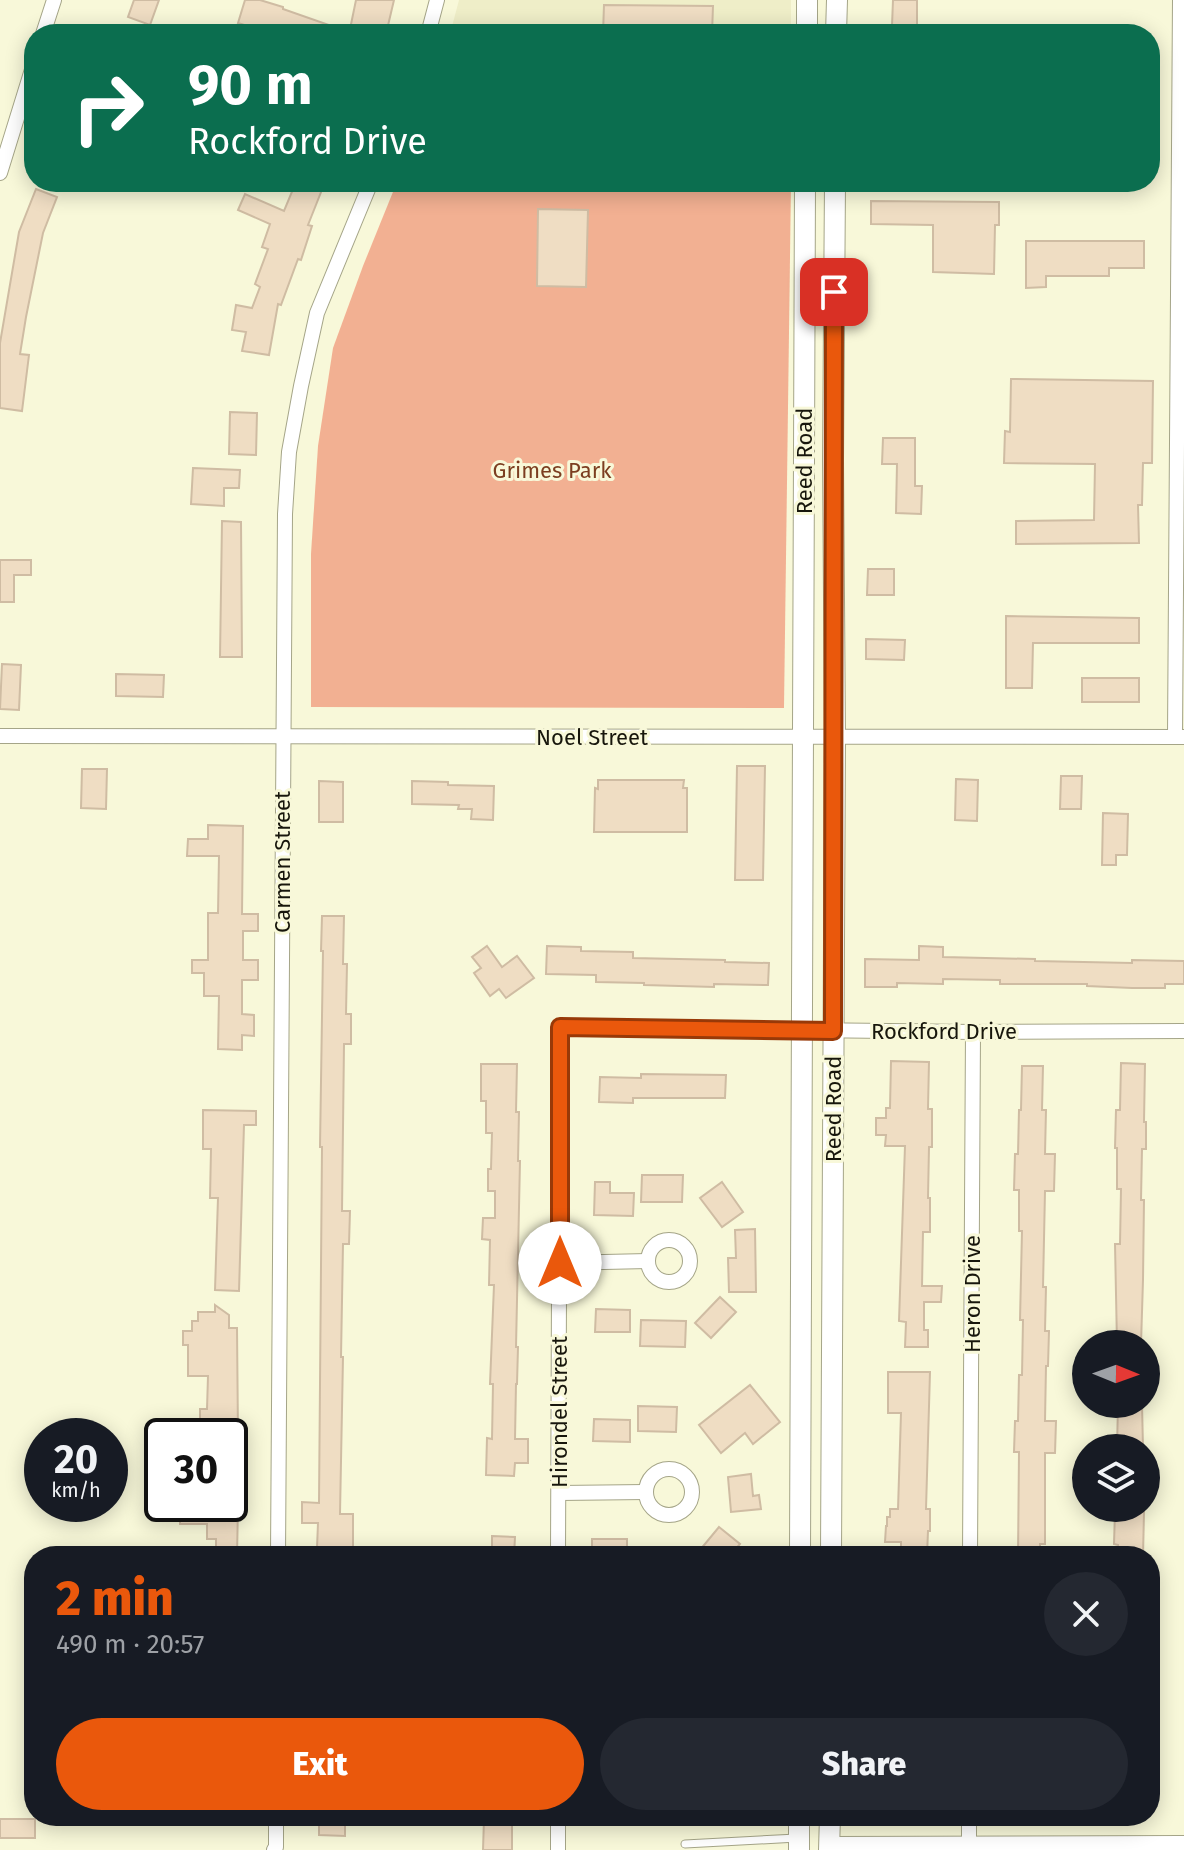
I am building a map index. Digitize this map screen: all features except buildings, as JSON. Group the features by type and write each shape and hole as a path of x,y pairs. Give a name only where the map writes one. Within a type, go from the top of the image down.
{"street":[{"path":"46,24 54,0"},
{"path":"431,24 437,0"},
{"path":"807,0 807,24"},
{"path":"836,24 837,0"},
{"path":"1180,0 1180,737"},
{"path":"0,173 24,95"},
{"name":"Carmen Street","path":"278,1546 285,514 289,452 317,313 367,192"},
{"name":"Reed Road","path":"800,1546 805,192"},
{"name":"Reed Road","path":"831,1546 835,192"},
{"path":"804,458 833,460"},
{"name":"Noel Street","path":"0,736 1180,737"},
{"name":"Rockford Drive","path":"560,1027 801,1031 1184,1031"},
{"name":"Hirondel Street","path":"558,1546 560,1027"},
{"name":"Heron Drive","path":"970,1546 973,1032"},
{"path":"560,1263 648,1261"},
{"path":"800,1402 832,1403"},
{"path":"559,1493 646,1492"},
{"path":"274,1850 276,1826"},
{"path":"558,1826 558,1850"},
{"path":"830,1826 829,1847 1184,1843"},
{"path":"969,1826 969,1847"}],"lane":[{"path":"685,1844 799,1844"}],"shaded area":[{"path":"459,0 791,0 791,24 453,24"}],"green space":[{"name":"Grimes Park","path":"393,192 791,192 784,708 311,707 311,554 318,446 333,348"}],"route":[{"path":"560,1263 560,1027 833,1031 834,292"}]}
